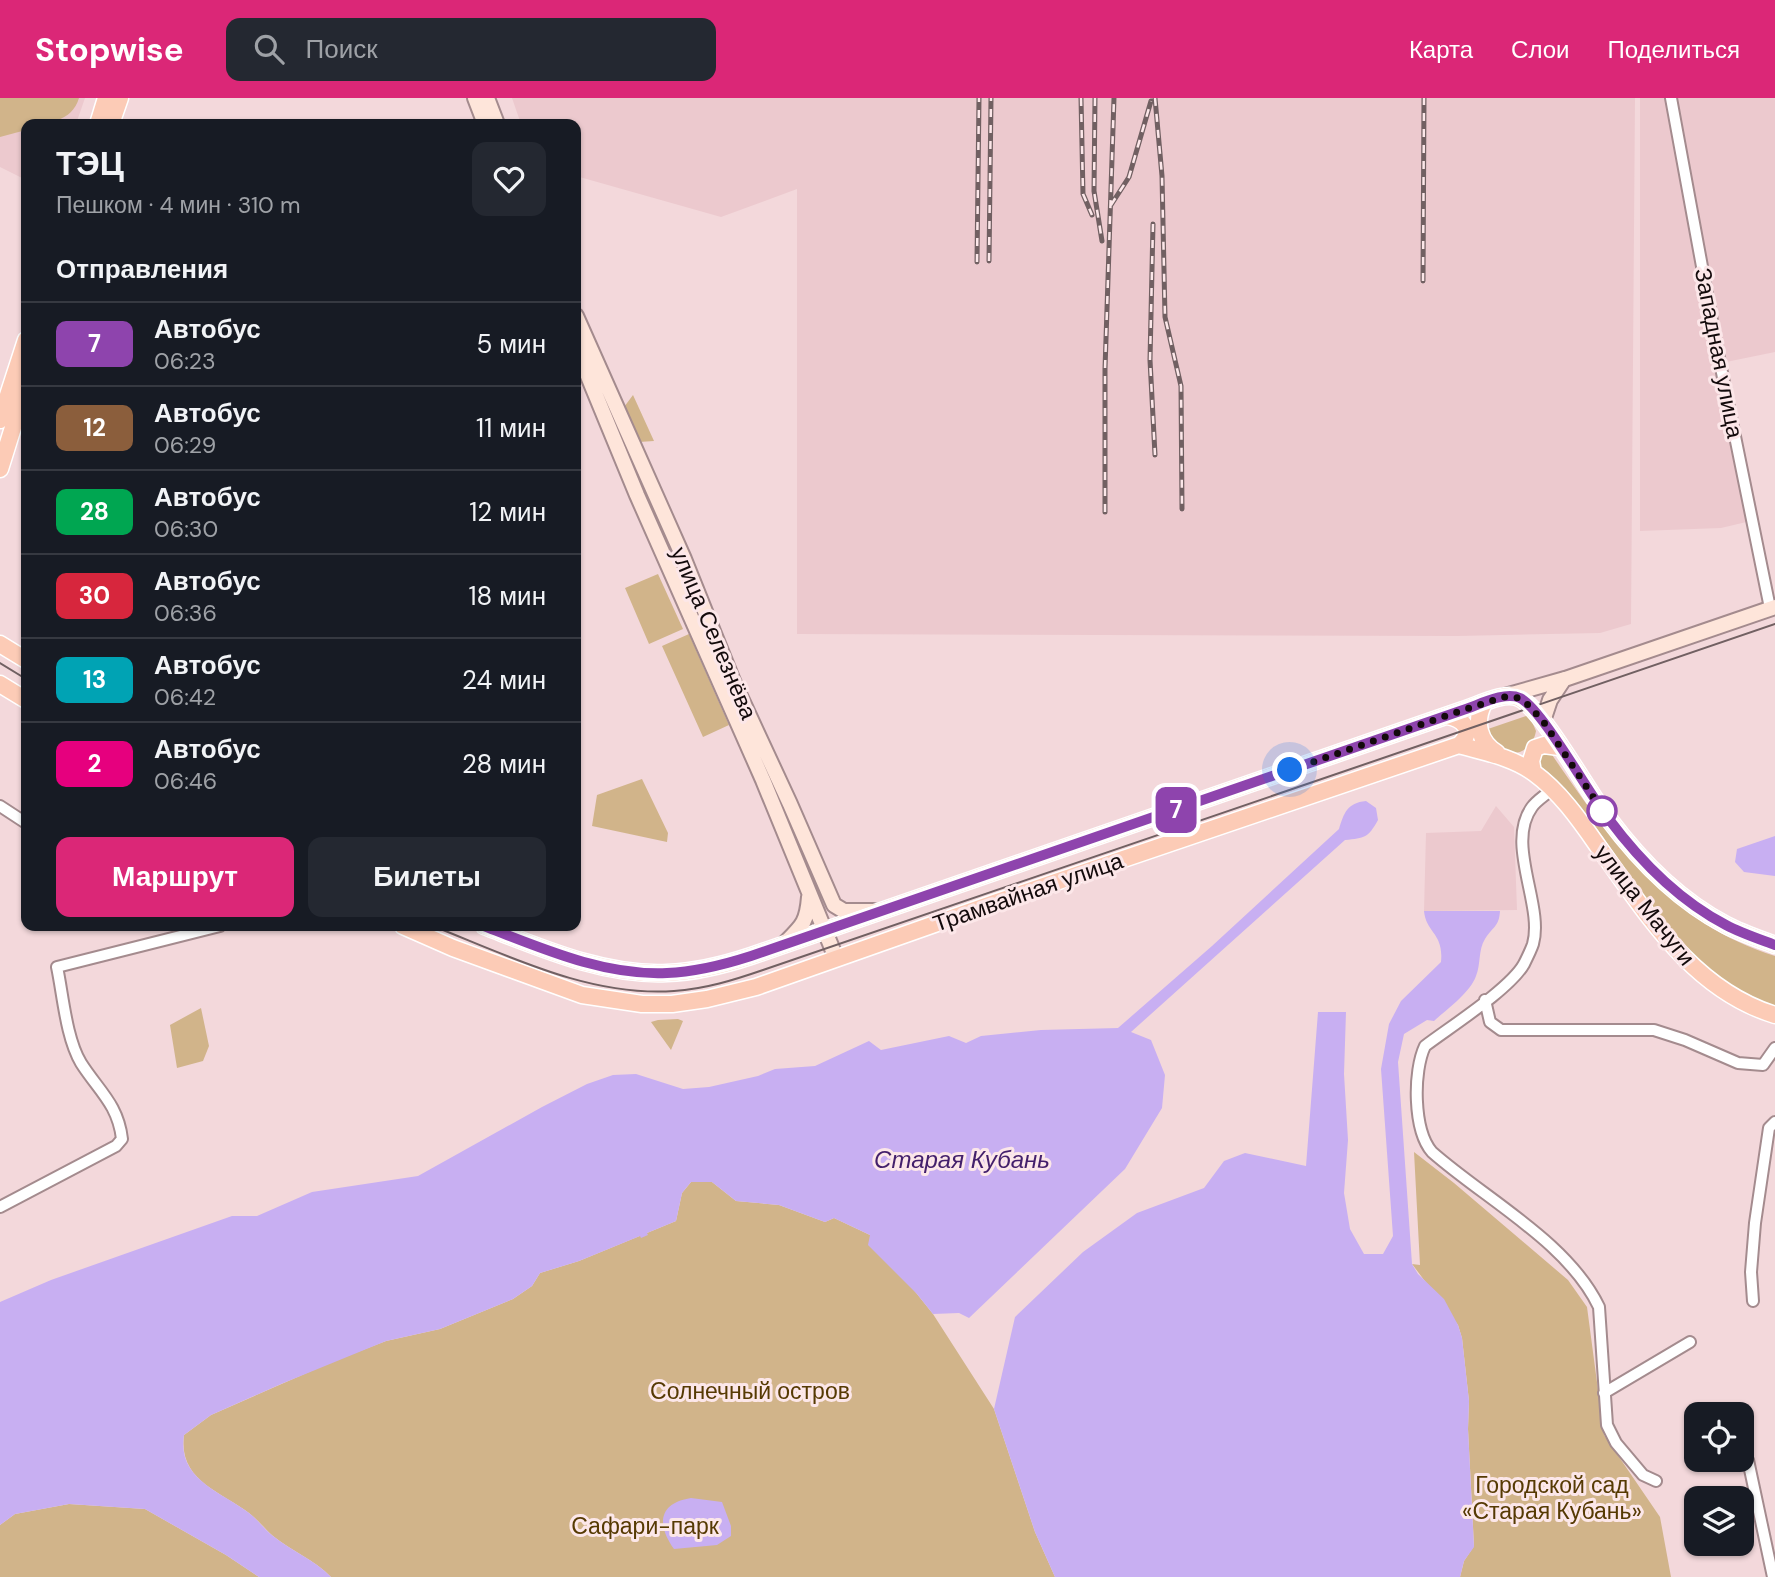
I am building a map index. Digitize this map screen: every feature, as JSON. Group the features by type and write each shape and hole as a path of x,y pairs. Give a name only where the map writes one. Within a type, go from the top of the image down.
{"main road":[{"path":"100,119 107,98"},
{"path":"113,119 120,98"},
{"path":"475,98 483,119"},
{"path":"486,98 495,119"},
{"name":"улица Селезнёва","path":"581,327 684,559 733,681 834,905 853,912 880,910"},
{"path":"0,421 21,356"},
{"name":"улица Селезнёва","path":"581,359 637,495 763,780 836,958"},
{"path":"0,469 21,402"},
{"name":"Трамвайная улица","path":"498,931 615,970 666,973 724,965 1484,703 1564,679 1773,607"},
{"path":"0,643 21,657"},
{"path":"1543,721 1550,700 1564,679"},
{"path":"0,684 21,697"},
{"name":"улица Мачуги","path":"1504,697 1523,700 1543,721 1607,818 1646,865 1680,896 1725,925 1775,945"},
{"path":"1484,703 1479,720 1480,734 1490,749 1502,756"},
{"path":"1447,716 1460,719 1465,724 1465,740 1459,745"},
{"name":"Трамвайная улица","path":"414,931 453,948 582,995 642,1004 672,1004 732,994 1459,745"},
{"name":"улица Мачуги","path":"1459,745 1502,756 1533,772 1579,819 1657,927 1694,968 1730,996 1775,1015"},
{"path":"1533,772 1531,761 1535,748 1544,745 1559,747"},
{"path":"784,944 808,917 810,893"},
{"path":"1759,1010 1775,1022"}],"street":[{"name":"Западная улица","path":"1671,98 1717,348 1773,607"},
{"path":"1552,789 1532,807 1525,824 1522,849 1535,927 1533,944 1523,965 1510,982 1425,1046 1419,1058 1418,1111 1424,1142 1441,1159 1558,1252 1580,1275 1599,1307 1607,1425 1616,1444 1643,1475 1657,1481"},
{"path":"0,806 21,820"},
{"path":"0,1207 116,1146 122,1139 120,1121 81,1062 74,1046 57,967 200,931"},
{"path":"1485,1000 1490,1022 1501,1030 1654,1030 1738,1063 1763,1065 1775,1048"},
{"path":"1754,1301 1751,1272 1755,1223 1769,1128 1775,1122"},
{"path":"1604,1393 1690,1342"},
{"path":"1751,1472 1773,1577"}],"shaded area":[{"path":"0,98 85,98 78,119 21,119 21,178 0,167"},
{"path":"512,98 1635,98 1631,624 1600,633 1457,636 797,634 797,189 721,217 581,177 581,119 519,119"},
{"path":"1640,98 1775,98 1775,352 1726,362 1759,519 1721,528 1640,531"},
{"path":"1496,806 1514,827 1517,910 1424,911 1426,833 1481,831"}],"green space":[{"path":"0,98 79,98 76,106 65,117 21,119 21,131 0,137"},
{"path":"633,395 654,441 639,442 624,407"},
{"path":"658,574 683,629 649,644 625,588"},
{"path":"689,634 729,725 703,737 662,646"},
{"path":"1529,715 1536,731 1531,743 1517,753 1499,748 1485,730"},
{"path":"1548,749 1618,845 1671,899 1702,922 1736,941 1775,956 1775,1009 1724,982 1705,969 1683,947 1578,804 1554,777 1535,762"},
{"path":"642,779 668,833 667,842 592,826 597,795"},
{"path":"201,1008 209,1046 203,1061 177,1068 170,1025"},
{"path":"678,1019 683,1021 671,1050 651,1022"},
{"name":"Городской сад «Старая Кубань»","path":"1414,1152 1568,1280 1587,1307 1604,1435 1660,1517 1671,1577 1460,1577 1464,1561 1474,1546 1469,1401 1458,1325 1412,1264 1420,1265"},
{"name":"Солнечный остров","path":"691,1182 712,1182 736,1201 779,1205 825,1222 834,1218 870,1235 933,1314 994,1409 1035,1532 1055,1577 331,1577 194,1474 184,1450 184,1435 211,1415 386,1341 440,1329 513,1299 532,1286 540,1273 579,1261 676,1221 682,1193"},
{"path":"69,1504 145,1509 259,1577 0,1577 0,1525 15,1514"}],"water":[{"name":"Старая Кубань","path":"1366,801 1376,808 1378,820 1368,834 1362,838 1345,840 1131,1032 1151,1040 1165,1075 1162,1108 1125,1169 969,1318 959,1313 933,1314 868,1245 870,1235 834,1218 825,1222 779,1205 736,1201 712,1182 691,1182 682,1193 676,1221 647,1233 648,1235 540,1273 532,1286 513,1299 440,1329 386,1341 281,1384 211,1415 184,1435 187,1463 203,1482 249,1513 273,1536 331,1577 259,1577 145,1509 69,1504 15,1514 0,1525 0,1302 51,1280 232,1216 257,1216 312,1192 418,1176 542,1107 587,1084 613,1075 636,1074 683,1089 709,1087 758,1076 775,1069 815,1066 869,1041 881,1050 949,1036 966,1043 981,1036 1041,1030 1118,1028 1339,829 1350,807"},
{"path":"1775,836 1775,876 1744,872 1735,862 1737,849"},
{"path":"1424,911 1500,911 1497,923 1483,943 1478,971 1469,989 1434,1021 1427,1020 1404,1034 1398,1062 1412,1264 1418,1274 1444,1299 1462,1338 1469,1401 1474,1547 1464,1561 1460,1577 1055,1577 1035,1532 994,1409 1015,1317 1083,1252 1137,1213 1204,1188 1224,1161 1245,1153 1306,1166 1318,1012 1346,1012 1344,1074 1348,1140 1344,1193 1350,1229 1364,1254 1383,1254 1393,1236 1381,1069 1389,1024 1401,1001 1441,962 1440,945"},
{"path":"691,1498 722,1502 731,1526 731,1536 717,1545 674,1549 665,1531 664,1516 672,1505"}],"tram line":[{"path":"446,931 551,972 612,988 674,991 730,981 1775,624"},
{"path":"0,663 21,676"}],"railway":[{"path":"977,262 979,98"},
{"path":"989,261 991,98"},
{"path":"1081,98 1083,194 1092,215"},
{"path":"1095,98 1094,191 1102,241"},
{"path":"1105,512 1105,369 1114,98"},
{"path":"1155,98 1162,176 1165,317 1181,386 1182,509"},
{"path":"1423,281 1424,98"},
{"path":"1111,205 1129,177 1151,101"},
{"path":"1153,224 1150,360 1155,455"}],"bus line":[{"name":"7","path":"498,931 615,970 666,973 724,965 1463,710 1504,697 1516,697 1523,700 1543,721 1607,818 1646,865 1680,896 1725,925 1775,945"}],"route":[{"path":"1290,770 1463,710 1504,697 1516,697 1523,700 1543,721 1607,818 1602,811"}],"park label":[{"name":"Сафари-парк","path":"645,1526"}]}
